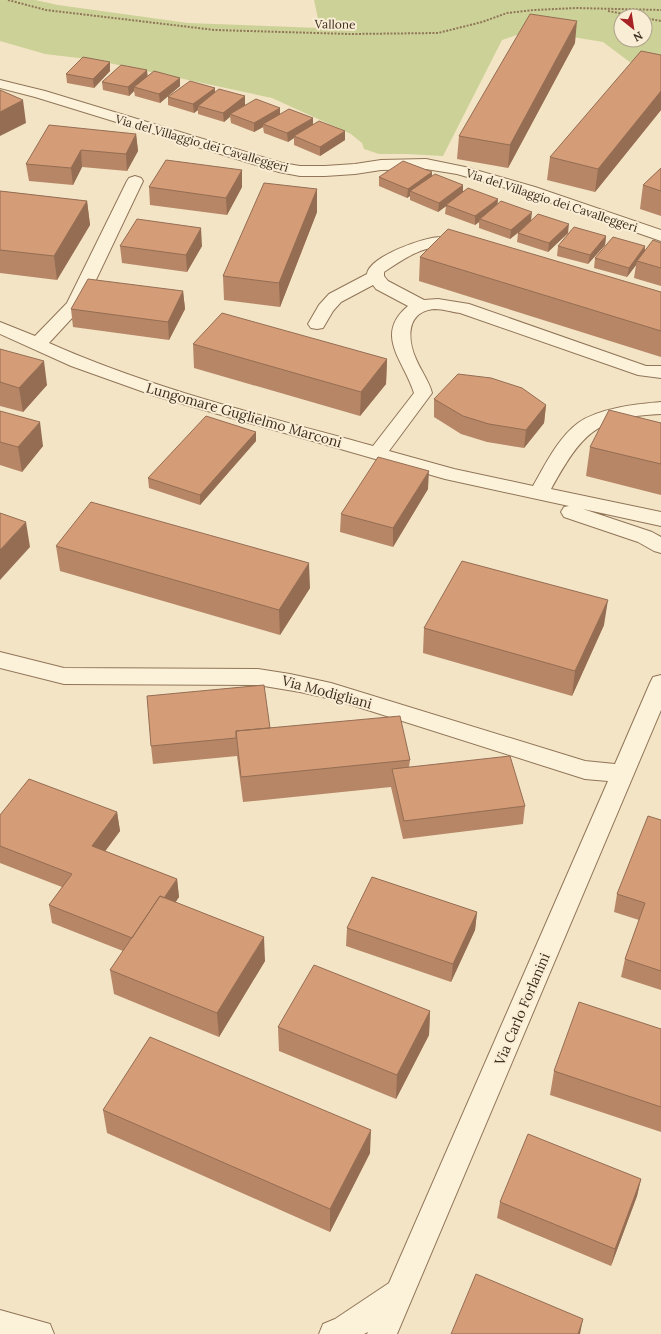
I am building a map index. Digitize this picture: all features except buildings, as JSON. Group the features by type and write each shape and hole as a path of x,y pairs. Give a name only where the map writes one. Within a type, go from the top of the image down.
{"street":[{"name":"Via del Villaggio dei Cavalleggeri","path":"0,84 40,94 279,167 300,171 325,171 408,163 426,164 459,170 529,190 661,236"},
{"path":"37,345 75,305 136,181"},
{"path":"423,307 382,285 375,277 376,270 402,253 423,244 440,240 455,242 478,249"},
{"path":"317,324 325,309 335,298 375,277"},
{"path":"377,454 422,393 421,386 407,360 401,343 400,333 403,321 408,314 417,308 435,304 463,308 644,371 661,372"},
{"name":"Lungomare Guglielmo Marconi","path":"0,327 77,362 162,392 452,475 661,519"},
{"path":"539,493 555,465 573,440 585,427 610,415 635,409 661,408"},
{"name":"Lungomare Guglielmo Marconi","path":"494,485 645,537 661,546"},
{"name":"Via Modigliani","path":"0,660 64,676 258,678 288,681 342,694 585,770 623,774"},
{"name":"Via Carlo Forlanini","path":"382,1334 623,774 661,682"},
{"path":"334,1334 346,1329 400,1293"},
{"path":"0,1324 39,1334"}],"path":[{"name":"Vallone","path":"8,0 46,10 214,30 350,34 438,33 482,22 507,13 534,10 576,8 661,10"},
{"path":"600,9 613,12"}],"green space":[{"path":"0,0 35,0 58,5 188,23 320,28 314,0 661,0 661,71 635,66 603,42 542,32 523,33 502,40 443,156 379,154 364,149 362,143 351,134 272,98 95,60 45,54 0,41"}]}
